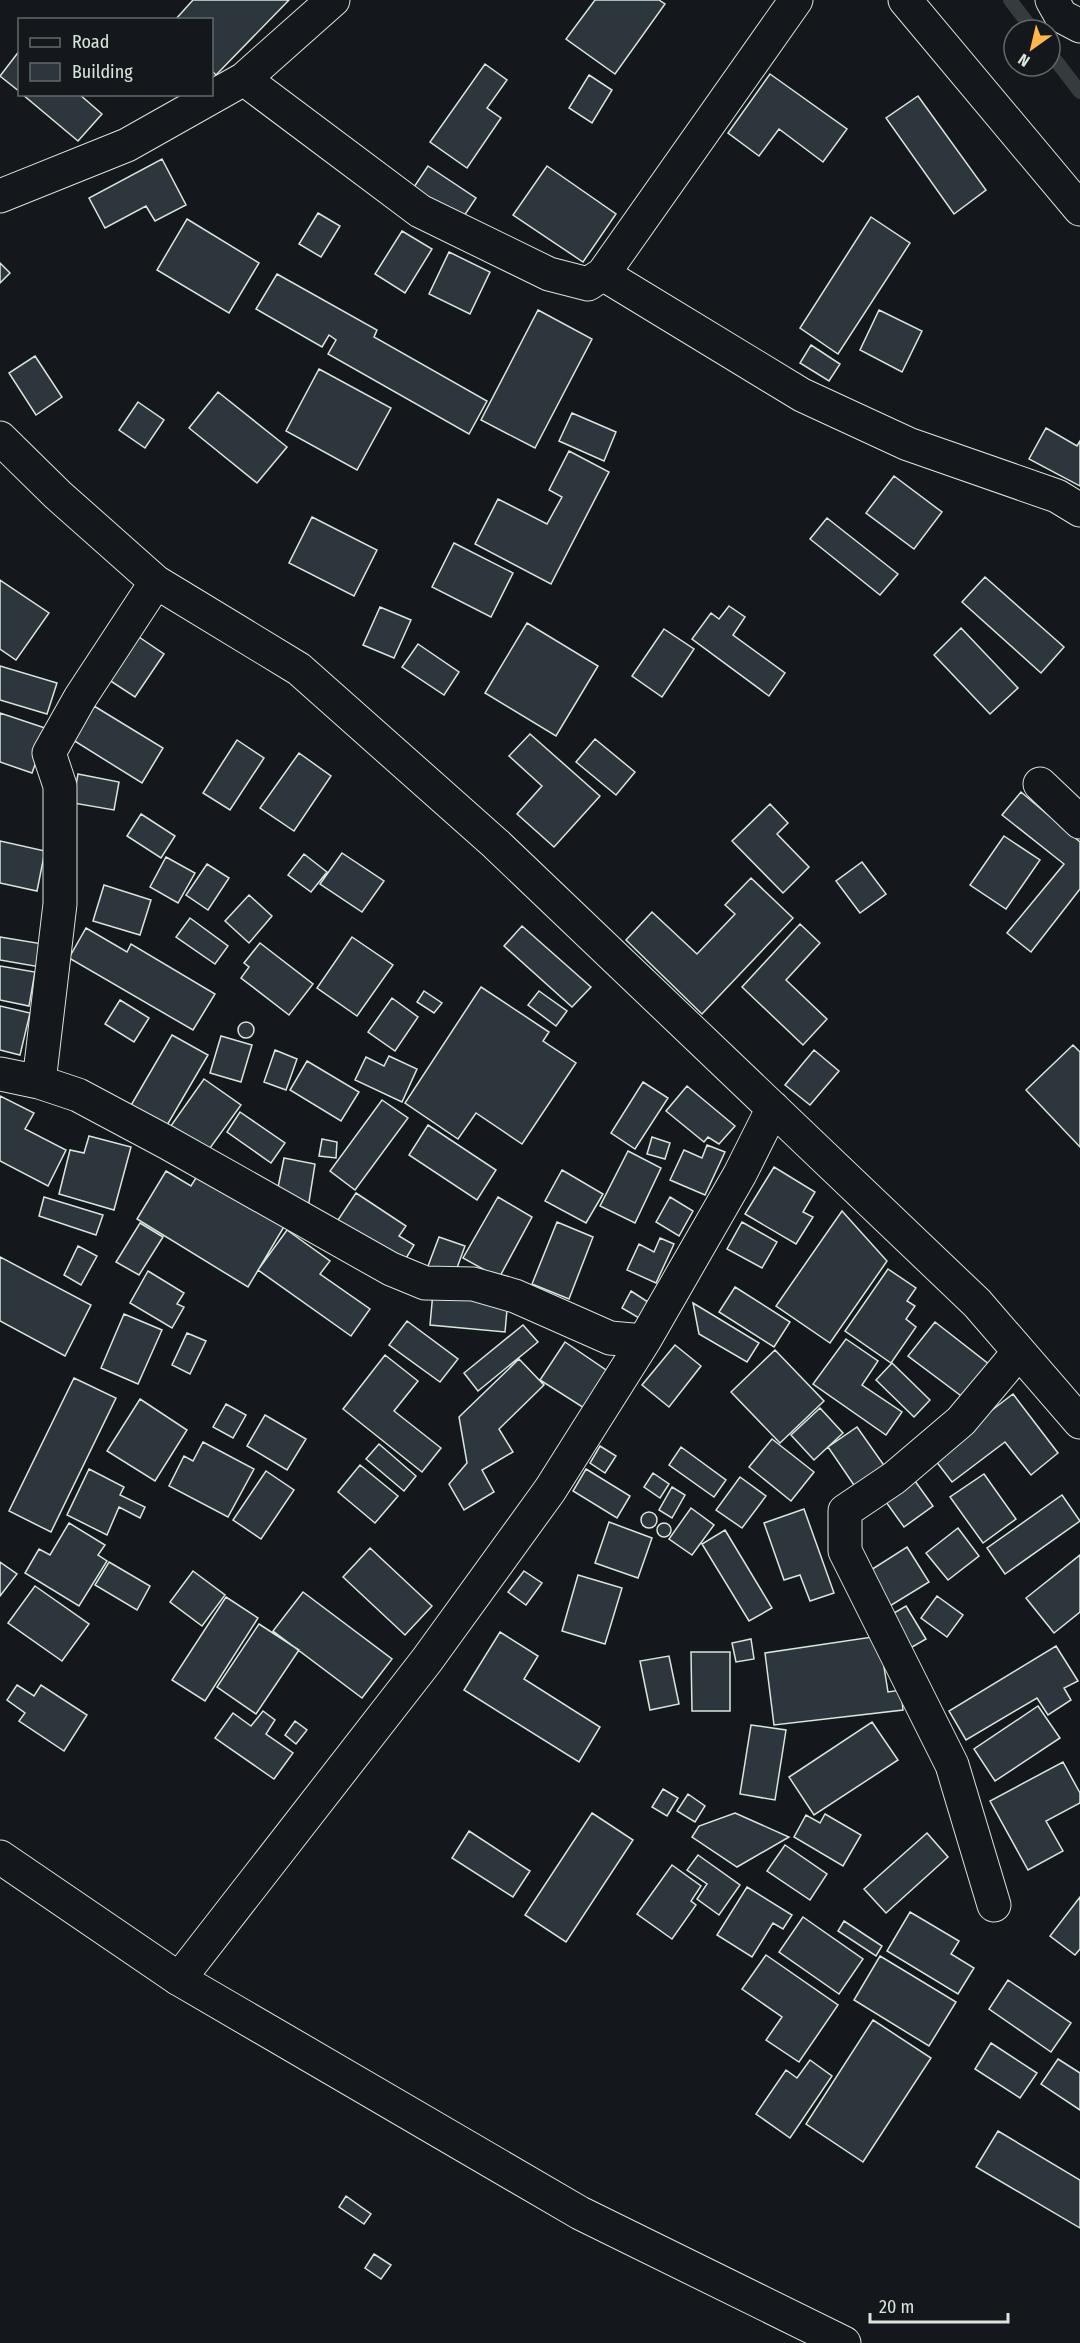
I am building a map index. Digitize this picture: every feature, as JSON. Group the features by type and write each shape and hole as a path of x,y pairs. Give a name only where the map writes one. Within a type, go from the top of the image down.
{"main road":[{"path":"0,196 127,145 244,80 333,0"},
{"path":"244,80 420,211 549,274 588,284 603,274 796,0"},
{"path":"905,0 1080,208"},
{"path":"1052,0 1061,16 1080,26"},
{"path":"603,274 802,395 908,444 1057,496 1080,510"},
{"path":"0,438 58,495 156,582 299,669 496,844 977,1303 1080,1422"},
{"path":"39,1082 60,904 60,786 50,753 80,698 156,582"},
{"path":"1041,784 1080,822"},
{"path":"0,1074 39,1082 78,1095 391,1269 426,1283 473,1284 515,1296 610,1338 645,1341"},
{"path":"179,1979 427,1660 550,1490 645,1341 740,1174 773,1108"},
{"path":"994,1905 952,1765 845,1551 845,1511 894,1478 961,1421 1018,1353"},
{"path":"0,1857 179,1979 580,2212 844,2343"}],"building":[{"path":"193,0 289,0 216,75 213,72 213,18 177,18"},
{"path":"595,0 659,0 665,4 615,74 566,39"},
{"path":"18,53 18,90 0,76"},
{"path":"485,64 507,80 487,108 501,118 467,168 430,142"},
{"path":"770,74 847,129 823,162 779,129 759,156 728,133"},
{"path":"589,75 612,90 592,123 569,108"},
{"path":"24,96 81,96 102,114 78,141"},
{"path":"918,96 986,190 954,214 886,118"},
{"path":"162,159 186,205 155,221 146,206 105,228 89,198"},
{"path":"428,166 476,198 460,222 412,190"},
{"path":"547,166 616,214 583,262 513,215"},
{"path":"318,213 340,226 321,257 299,244"},
{"path":"871,217 910,243 838,354 800,328"},
{"path":"187,219 259,263 229,313 157,270"},
{"path":"402,231 432,249 405,293 375,274"},
{"path":"449,252 490,272 470,314 429,294"},
{"path":"0,263 10,273 0,283"},
{"path":"277,274 377,330 374,337 487,401 469,434 328,354 336,340 329,335 322,347 256,309"},
{"path":"538,310 592,339 535,448 481,420"},
{"path":"879,310 922,331 902,372 860,350"},
{"path":"811,345 840,364 829,381 800,363"},
{"path":"35,356 62,397 36,415 9,373"},
{"path":"319,369 391,408 357,470 286,431"},
{"path":"218,392 287,447 257,483 189,428"},
{"path":"138,402 164,420 145,448 119,430"},
{"path":"572,413 616,432 604,461 559,441"},
{"path":"1046,428 1077,446 1080,441 1080,486 1029,459"},
{"path":"569,451 609,472 551,584 475,544 498,499 547,524 562,497 549,490"},
{"path":"894,476 942,512 914,549 866,513"},
{"path":"312,517 377,550 354,596 289,563"},
{"path":"827,518 898,574 880,595 810,539"},
{"path":"454,543 513,573 491,617 432,587"},
{"path":"985,577 1064,647 1041,673 962,602"},
{"path":"0,580 49,613 16,660 0,649"},
{"path":"729,606 745,617 733,635 785,673 769,696 692,639 711,613 719,619"},
{"path":"380,607 411,620 394,658 363,645"},
{"path":"527,623 598,666 556,736 485,693"},
{"path":"961,628 1018,688 990,714 934,655"},
{"path":"664,629 694,649 662,697 632,676"},
{"path":"136,635 164,654 135,697 106,678"},
{"path":"418,644 459,672 444,695 402,667"},
{"path":"0,666 57,683 47,714 0,700"},
{"path":"94,706 163,748 142,783 73,740"},
{"path":"0,713 48,729 32,773 0,762"},
{"path":"530,734 600,796 554,847 517,814 542,786 509,756"},
{"path":"595,739 635,772 616,795 576,762"},
{"path":"237,740 264,758 230,810 203,793"},
{"path":"299,753 331,776 294,831 260,808"},
{"path":"78,774 119,782 114,810 73,803"},
{"path":"1021,792 1080,842 1080,889 1031,952 1007,933 1064,864 1002,815"},
{"path":"770,804 788,823 777,834 809,867 783,893 732,841"},
{"path":"141,814 175,836 161,858 127,836"},
{"path":"1004,836 1040,860 1006,909 970,885"},
{"path":"0,841 45,851 37,891 0,883"},
{"path":"342,853 384,881 362,912 320,884"},
{"path":"304,854 327,872 311,892 288,875"},
{"path":"166,857 195,873 178,903 150,887"},
{"path":"862,862 886,894 860,913 836,881"},
{"path":"207,864 229,878 208,910 186,895"},
{"path":"751,878 793,918 702,1014 626,940 652,912 697,954 735,914 725,905"},
{"path":"104,885 151,900 140,935 93,921"},
{"path":"249,895 272,916 249,943 225,921"},
{"path":"190,918 228,946 215,964 176,937"},
{"path":"800,924 820,943 786,980 827,1019 803,1045 742,987"},
{"path":"522,926 591,987 572,1007 504,946"},
{"path":"86,928 127,952 131,944 215,994 193,1030 69,958"},
{"path":"0,937 43,944 40,967 0,960"},
{"path":"352,937 393,965 357,1016 317,988"},
{"path":"260,943 313,984 289,1015 241,978 249,967 244,963"},
{"path":"0,966 35,972 29,1006 0,1000"},
{"path":"481,987 549,1032 543,1041 576,1063 522,1144 476,1113 458,1139 405,1103"},
{"path":"424,991 442,1003 434,1013 417,1002"},
{"path":"539,991 567,1011 556,1026 528,1005"},
{"path":"392,998 418,1017 395,1051 368,1032"},
{"path":"120,1000 149,1018 134,1042 105,1024"},
{"path":"0,1006 30,1013 20,1055 0,1050"},
{"path":"246,1022 254,1030 246,1038 238,1030"},
{"path":"172,1035 208,1055 166,1127 130,1107"},
{"path":"221,1036 252,1045 241,1082 210,1073"},
{"path":"1073,1045 1080,1052 1080,1147 1026,1090"},
{"path":"275,1050 297,1059 286,1090 264,1082"},
{"path":"814,1050 839,1071 810,1105 785,1085"},
{"path":"389,1056 417,1069 402,1102 355,1080 366,1057 384,1066"},
{"path":"307,1061 359,1092 341,1121 290,1090"},
{"path":"204,1079 241,1105 205,1155 168,1130"},
{"path":"643,1082 668,1098 635,1149 611,1133"},
{"path":"687,1086 735,1126 719,1144 708,1137 704,1142 666,1111"},
{"path":"0,1096 34,1113 25,1129 66,1150 48,1186 0,1161"},
{"path":"382,1100 408,1118 355,1190 330,1171"},
{"path":"240,1112 285,1143 271,1163 227,1132"},
{"path":"428,1125 496,1170 477,1200 409,1155"},
{"path":"89,1136 131,1147 114,1210 59,1194 70,1150 84,1153"},
{"path":"652,1137 670,1143 665,1159 647,1154"},
{"path":"322,1139 337,1142 336,1158 319,1156"},
{"path":"707,1145 725,1152 705,1195 670,1180 684,1150 702,1158"},
{"path":"628,1151 661,1168 635,1223 600,1206"},
{"path":"284,1158 315,1164 308,1208 275,1202"},
{"path":"774,1167 815,1192 803,1212 813,1217 796,1244 745,1214"},
{"path":"562,1170 603,1194 586,1223 545,1201"},
{"path":"166,1171 191,1186 199,1173 285,1225 248,1287 137,1219"},
{"path":"356,1193 406,1226 399,1236 414,1245 402,1265 336,1223"},
{"path":"44,1197 103,1215 96,1235 39,1216"},
{"path":"498,1197 532,1217 499,1278 463,1258"},
{"path":"670,1197 693,1211 679,1236 656,1222"},
{"path":"842,1211 887,1261 830,1343 776,1306"},
{"path":"557,1222 593,1237 569,1299 532,1284"},
{"path":"742,1222 777,1242 762,1268 727,1249"},
{"path":"140,1223 163,1237 139,1275 116,1262"},
{"path":"287,1230 330,1261 320,1274 370,1309 351,1336 258,1270"},
{"path":"439,1237 465,1246 454,1276 428,1266"},
{"path":"660,1238 674,1244 656,1283 627,1270 639,1244 654,1252"},
{"path":"78,1246 97,1256 81,1285 64,1275"},
{"path":"0,1257 91,1305 65,1356 0,1321"},
{"path":"888,1269 916,1288 907,1301 915,1306 906,1319 916,1327 891,1363 845,1331"},
{"path":"148,1271 184,1293 177,1304 184,1307 172,1328 130,1303"},
{"path":"735,1287 790,1322 774,1347 719,1312"},
{"path":"631,1291 648,1302 639,1318 622,1308"},
{"path":"433,1292 508,1299 505,1332 430,1325"},
{"path":"693,1303 759,1343 747,1362 699,1334"},
{"path":"124,1314 162,1330 138,1384 101,1368"},
{"path":"407,1321 458,1359 440,1382 389,1345"},
{"path":"935,1322 990,1365 964,1398 908,1356"},
{"path":"523,1325 538,1342 478,1391 464,1373"},
{"path":"187,1333 206,1341 190,1374 172,1365"},
{"path":"846,1339 878,1361 862,1385 902,1412 886,1435 813,1384"},
{"path":"565,1342 609,1372 584,1408 540,1380"},
{"path":"675,1345 701,1366 669,1407 642,1385"},
{"path":"775,1350 824,1401 780,1443 731,1392"},
{"path":"385,1355 418,1381 394,1411 441,1448 422,1472 343,1409"},
{"path":"519,1359 544,1385 499,1429 513,1452 482,1470 494,1492 464,1510 449,1484 467,1463 459,1417"},
{"path":"892,1363 930,1400 914,1417 876,1380"},
{"path":"74,1378 116,1398 51,1532 9,1511"},
{"path":"1013,1394 1058,1453 1031,1475 1005,1442 952,1482 932,1456"},
{"path":"140,1399 187,1430 155,1481 107,1451"},
{"path":"226,1404 246,1415 233,1438 213,1427"},
{"path":"820,1408 843,1433 814,1460 791,1435"},
{"path":"265,1415 306,1439 287,1470 247,1446"},
{"path":"857,1427 888,1471 858,1491 828,1447"},
{"path":"772,1439 814,1472 791,1501 749,1467"},
{"path":"203,1442 254,1469 228,1517 169,1486 184,1456 193,1461"},
{"path":"379,1444 416,1476 404,1491 366,1459"},
{"path":"600,1446 616,1456 605,1473 590,1463"},
{"path":"681,1447 726,1480 714,1497 669,1465"},
{"path":"360,1465 398,1496 375,1523 338,1492"},
{"path":"89,1469 124,1487 120,1495 145,1507 140,1518 119,1507 107,1535 67,1515"},
{"path":"586,1469 630,1496 617,1518 573,1491"},
{"path":"266,1471 294,1490 261,1539 233,1520"},
{"path":"653,1473 669,1484 660,1498 644,1487"},
{"path":"984,1474 1016,1519 983,1543 950,1497"},
{"path":"740,1477 766,1496 742,1528 716,1510"},
{"path":"915,1481 933,1506 904,1527 886,1502"},
{"path":"672,1487 685,1495 672,1518 659,1510"},
{"path":"1062,1495 1080,1521 1005,1574 987,1548"},
{"path":"691,1508 714,1525 692,1555 669,1539"},
{"path":"804,1509 834,1593 810,1601 800,1575 784,1580 764,1523"},
{"path":"646,1512 652,1512 657,1520 655,1526 646,1528 641,1523 641,1517"},
{"path":"609,1522 652,1538 638,1578 595,1563"},
{"path":"69,1523 105,1545 98,1555 107,1561 79,1606 25,1573 39,1549 50,1555"},
{"path":"664,1523 669,1525 671,1530 669,1535 664,1537 659,1535 657,1530 659,1525"},
{"path":"958,1528 979,1556 948,1580 926,1553"},
{"path":"725,1530 772,1608 749,1621 702,1544"},
{"path":"907,1547 929,1582 885,1609 863,1575"},
{"path":"370,1548 432,1606 405,1635 343,1577"},
{"path":"1080,1555 1080,1612 1054,1633 1026,1598"},
{"path":"0,1562 17,1574 0,1596"},
{"path":"109,1562 150,1586 137,1610 95,1585"},
{"path":"193,1571 225,1595 202,1626 170,1602"},
{"path":"524,1571 542,1583 526,1605 508,1592"},
{"path":"578,1575 622,1588 605,1644 562,1631"},
{"path":"35,1586 89,1624 62,1661 8,1623"},
{"path":"303,1592 392,1659 362,1698 273,1631"},
{"path":"937,1596 963,1615 947,1637 921,1618"},
{"path":"226,1597 258,1618 205,1701 172,1680"},
{"path":"906,1606 926,1639 907,1650 887,1617"},
{"path":"259,1624 299,1650 256,1714 217,1687"},
{"path":"500,1632 538,1656 524,1679 600,1727 579,1762 464,1690"},
{"path":"879,1636 888,1692 901,1690 903,1710 774,1725 765,1653"},
{"path":"751,1639 754,1659 736,1662 732,1643"},
{"path":"1056,1646 1078,1681 1064,1688 1071,1700 1048,1715 1037,1698 966,1740 949,1711"},
{"path":"691,1652 730,1652 730,1711 692,1711"},
{"path":"669,1656 679,1704 650,1710 640,1661"},
{"path":"17,1685 34,1696 41,1685 87,1715 64,1751 19,1721 25,1713 7,1700"},
{"path":"1038,1706 1060,1738 995,1781 974,1749"},
{"path":"263,1711 275,1720 266,1734 293,1753 274,1779 215,1738 233,1713 251,1726"},
{"path":"295,1721 307,1730 296,1744 285,1735"},
{"path":"872,1722 898,1760 814,1815 789,1777"},
{"path":"751,1725 786,1730 775,1800 740,1794"},
{"path":"1063,1762 1080,1793 1080,1803 1046,1821 1063,1851 1028,1870 990,1801"},
{"path":"663,1789 678,1798 667,1816 652,1807"},
{"path":"688,1794 705,1806 695,1822 677,1811"},
{"path":"592,1813 633,1840 566,1942 525,1915"},
{"path":"735,1813 789,1837 737,1867 692,1837 699,1826"},
{"path":"825,1814 861,1835 843,1866 794,1837 806,1815 820,1823"},
{"path":"469,1831 530,1871 513,1897 452,1858"},
{"path":"927,1833 948,1857 886,1913 864,1889"},
{"path":"785,1845 827,1874 810,1900 767,1871"},
{"path":"698,1855 740,1885 719,1915 697,1899 707,1884 687,1870"},
{"path":"672,1865 701,1886 691,1901 696,1905 672,1939 637,1914"},
{"path":"747,1887 792,1915 783,1929 773,1923 752,1957 717,1935"},
{"path":"1080,1897 1080,1949 1075,1955 1050,1936"},
{"path":"910,1912 959,1941 951,1954 974,1968 958,1994 887,1951"},
{"path":"803,1917 863,1959 839,1994 779,1952"},
{"path":"844,1921 882,1946 876,1956 838,1931"},
{"path":"766,1955 838,2005 799,2062 766,2040 782,2017 742,1989"},
{"path":"880,1956 956,2002 929,2046 854,2000"},
{"path":"1008,1980 1071,2023 1051,2052 989,2009"},
{"path":"873,2020 931,2058 863,2162 806,2124"},
{"path":"991,2043 1037,2073 1020,2098 975,2069"},
{"path":"1058,2059 1080,2073 1080,2110 1041,2084"},
{"path":"810,2060 832,2076 790,2138 756,2114 786,2070 797,2078"},
{"path":"998,2131 1080,2180 1080,2228 976,2167"},
{"path":"346,2196 371,2214 364,2224 339,2207"},
{"path":"374,2254 391,2265 381,2279 365,2268"}],"waterway":[{"path":"1010,0 1024,18"},
{"path":"1062,69 1080,92"}]}
